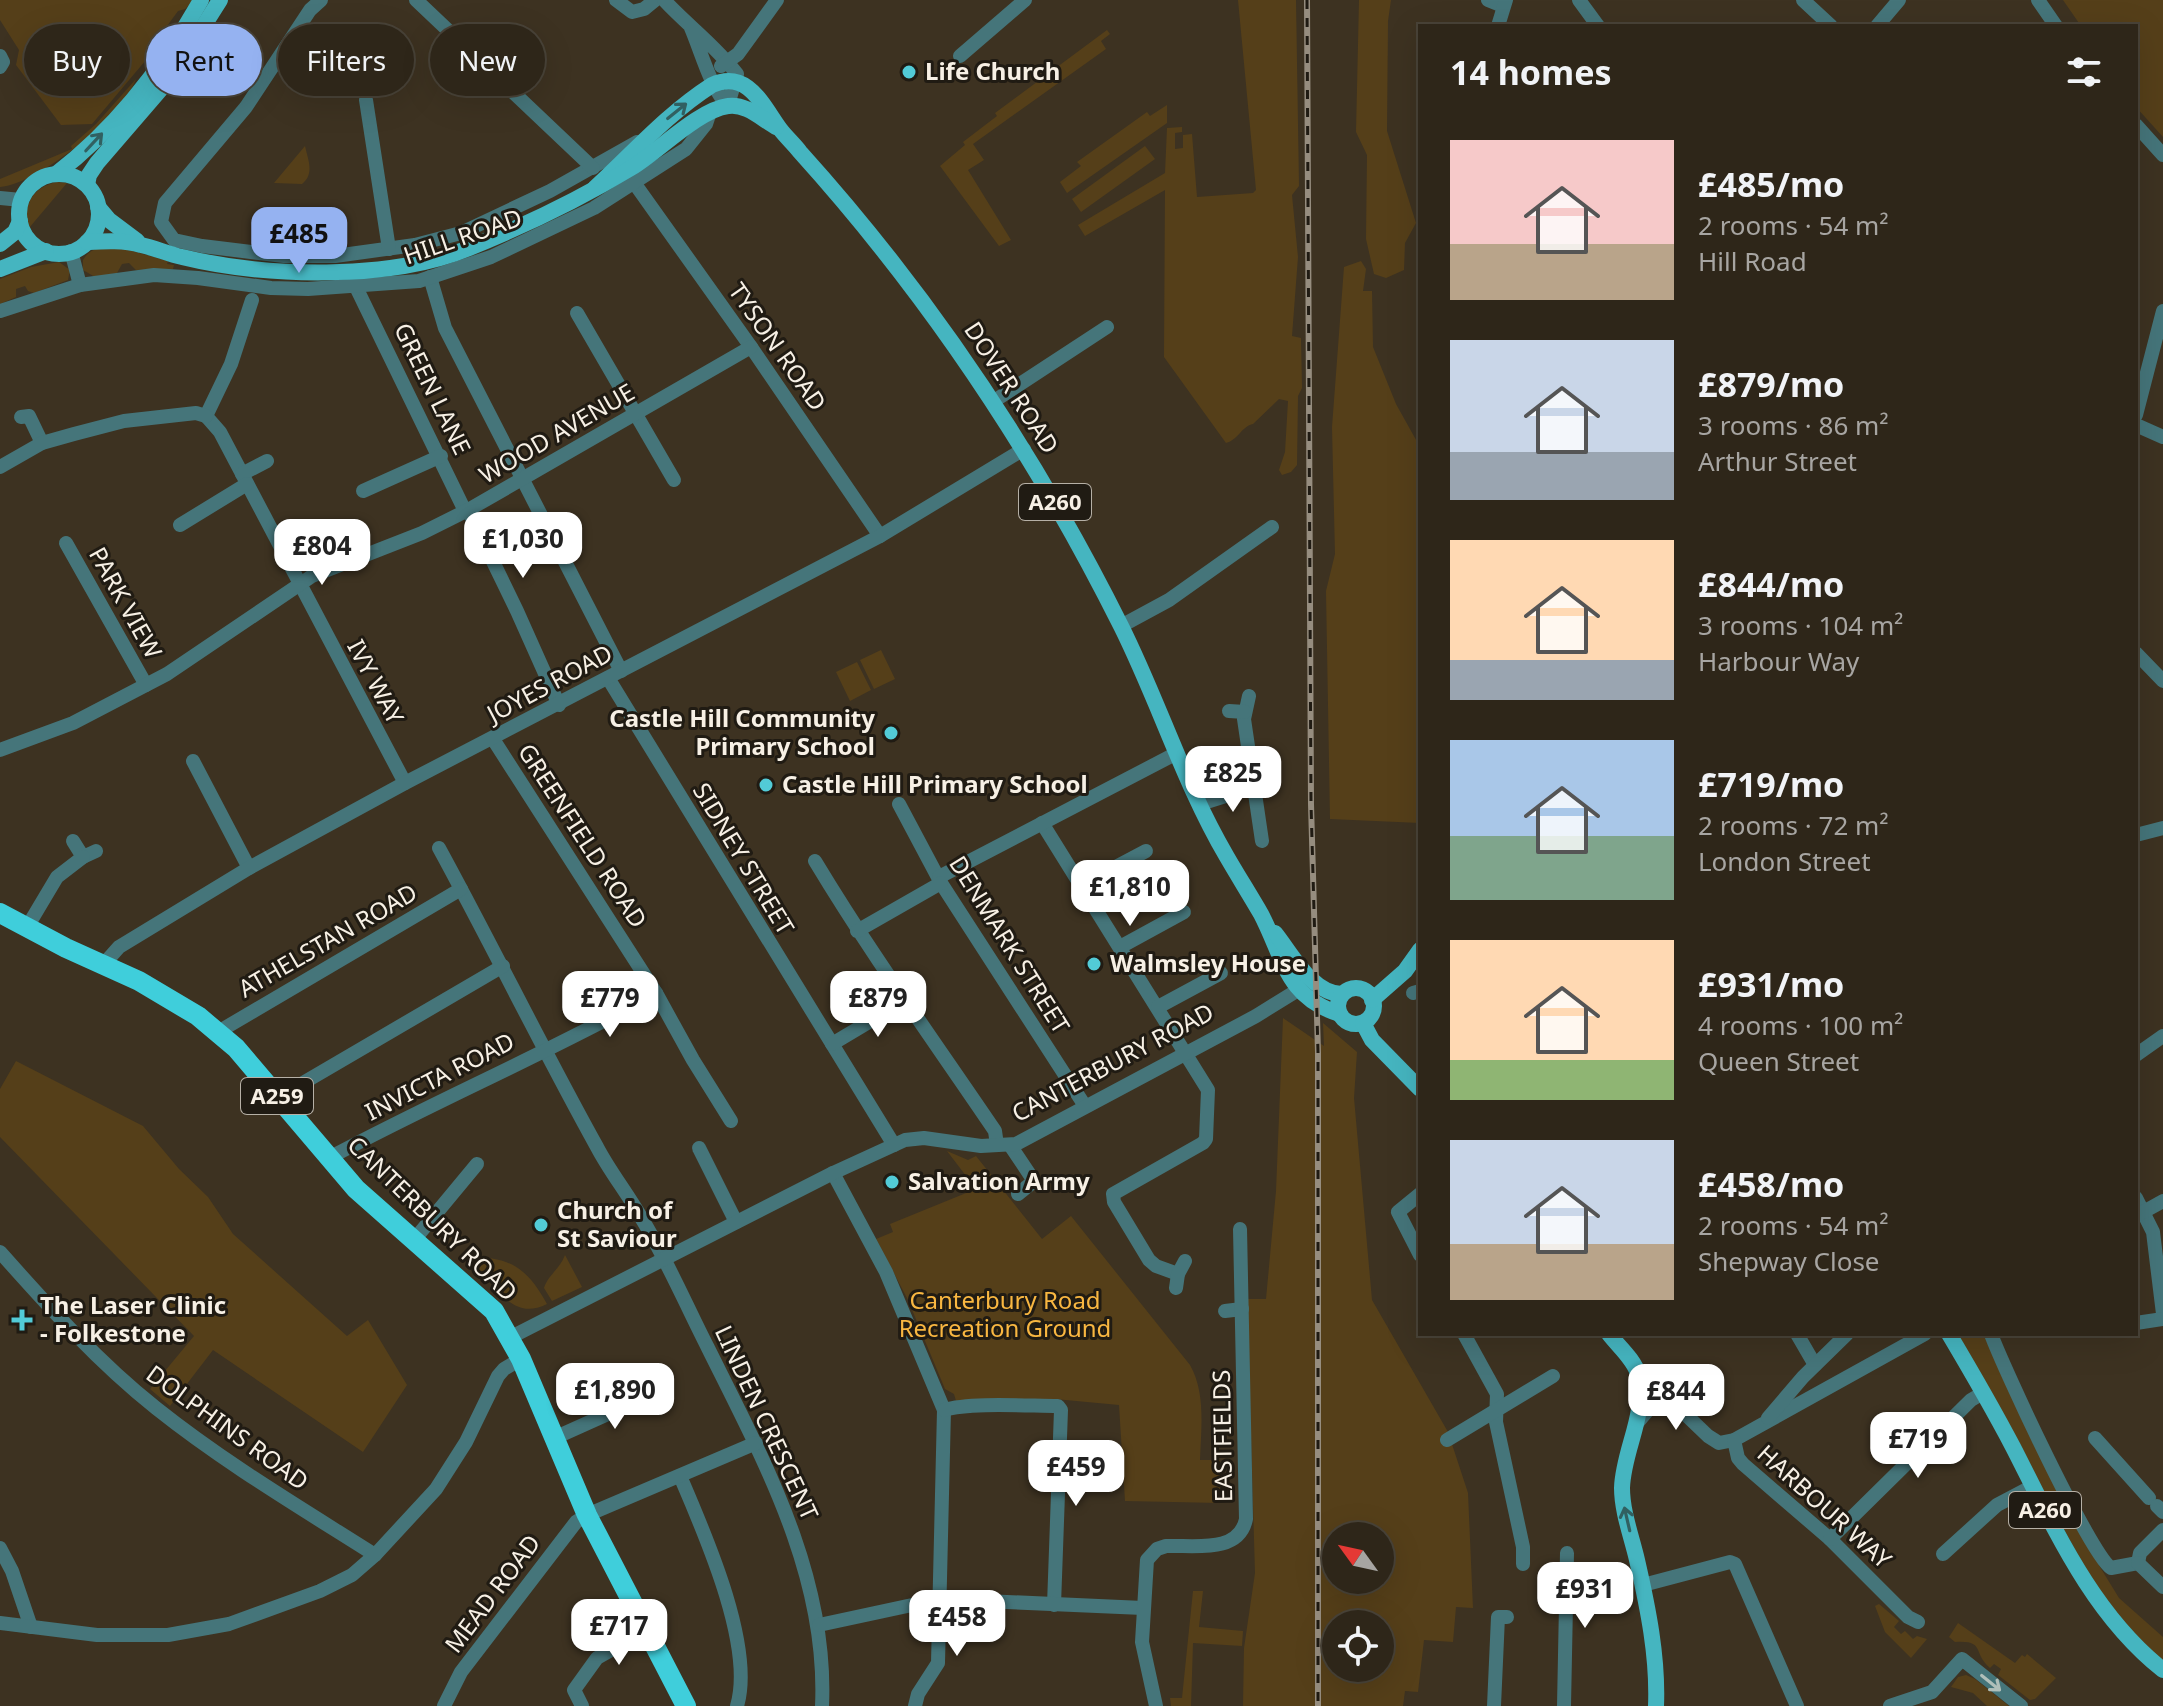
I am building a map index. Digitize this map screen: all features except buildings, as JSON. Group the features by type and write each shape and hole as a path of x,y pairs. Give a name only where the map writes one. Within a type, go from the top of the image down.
{"highway":[{"name":"CANTERBURY ROAD","path":"1,918 171,998 218,1032 279,1097 356,1189 478,1294 511,1337"},
{"name":"A259","path":"511,1337 587,1515 686,1706"}],"main road":[{"path":"201,0 165,57 120,114 84,153 56,174 34,182 21,200 22,230 31,242 46,251 59,253 71,251 87,242 116,240 192,259 310,273 338,273 419,253 466,250 541,216 633,167 710,112 728,105"},
{"path":"87,185 97,163 172,76 220,0"},
{"path":"595,188 644,138 711,79 736,82"},
{"name":"A260","path":"736,82 761,98 781,130"},
{"name":"A260","path":"728,105 749,109 781,130"},
{"name":"DOVER ROAD","path":"781,130 897,265 994,401 1061,511 1121,626 1200,804 1262,916 1284,967 1298,990 1323,1009 1340,1014"},
{"path":"56,174 77,178 87,185 109,220 141,245"},
{"path":"87,242 98,220 98,207"},
{"path":"0,244 11,237 20,221"},
{"path":"0,269 46,251"},
{"name":"DOVER ROAD","path":"1262,916 1320,987 1342,994"},
{"path":"1372,1000 1405,971 1418,953"},
{"path":"1359,989 1372,1000 1373,1011 1363,1023 1352,1024 1340,1014 1338,1004 1342,994 1359,989"},
{"path":"1363,1023 1372,1040 1418,1087"},
{"path":"1611,1336 1635,1366 1640,1388 1637,1422 1622,1491 1643,1585 1656,1668 1656,1706"},
{"name":"A260","path":"1950,1336 2072,1561 2105,1611 2135,1645 2163,1670"}],"street":[{"name":"HILL ROAD","path":"321,0 310,10 246,107 165,203 161,216 165,229 174,240 284,256 335,256 389,249 419,253 593,168 644,138"},
{"path":"416,0 593,168"},
{"path":"616,0 632,12 644,9 655,0"},
{"path":"664,0 704,37 737,74 728,105 719,97 691,28"},
{"path":"711,79 777,0"},
{"path":"960,56 982,47 1025,0"},
{"path":"1488,0 1505,3 1499,24"},
{"path":"1579,0 1597,24"},
{"path":"1803,0 1829,24"},
{"path":"1879,24 1899,0"},
{"path":"2038,0 2055,24"},
{"path":"0,56 3,62 0,67"},
{"path":"366,100 389,249"},
{"name":"HILL ROAD","path":"0,311 22,295 154,275 271,288 392,285 430,277 491,257 540,236 635,184 691,144 706,124 710,112"},
{"path":"2138,127 2163,155"},
{"name":"TYSON ROAD","path":"635,184 880,536"},
{"path":"0,198 21,200"},
{"path":"71,251 80,285"},
{"name":"SIDNEY STREET","path":"430,277 445,328 523,480 614,674 894,1145"},
{"name":"GREEN LANE","path":"356,287 517,611 559,705"},
{"path":"0,467 42,443 124,421 196,413 206,416 231,364 252,299"},
{"path":"2138,407 2163,311"},
{"path":"577,313 674,480"},
{"path":"994,401 1107,327"},
{"name":"WOOD AVENUE","path":"0,750 73,723 167,674 312,576 422,533 467,510 751,347"},
{"path":"21,417 29,416 42,443"},
{"name":"IVY WAY","path":"206,416 220,432 405,783"},
{"path":"2138,426 2163,437"},
{"name":"JOYES ROAD","path":"103,965 119,947 249,868 405,783 880,536 1024,449"},
{"path":"363,491 441,456"},
{"path":"180,525 267,461"},
{"path":"1121,626 1169,600 1272,527"},
{"name":"PARK VIEW","path":"66,543 146,685"},
{"path":"2138,655 2163,681"},
{"path":"1249,696 1245,712 1262,841"},
{"path":"1229,711 1245,712"},
{"name":"GREENFIELD ROAD","path":"493,739 656,993 731,1121"},
{"path":"857,931 1042,823 1177,753"},
{"path":"193,761 249,868"},
{"path":"1200,804 1254,787"},
{"name":"DENMARK STREET","path":"899,804 940,880 1085,1106"},
{"path":"1042,823 1208,1090 1206,1139 1203,1143 1113,1194 1114,1202 1149,1260 1180,1274"},
{"path":"1244,827 1260,824"},
{"path":"2138,834 2163,828"},
{"path":"26,929 57,877 90,854 73,841"},
{"name":"LINDEN CRESCENT","path":"439,848 603,1158 643,1221 756,1443 803,1560 819,1625 822,1706"},
{"path":"1080,886 1146,851"},
{"path":"815,861 904,1001 1004,1145 1034,1181 1018,1194"},
{"name":"ATHELSTAN ROAD","path":"218,1032 461,889"},
{"path":"1120,947 1184,912"},
{"path":"279,1097 503,966"},
{"path":"1158,1007 1221,973"},
{"name":"CANTERBURY ROAD","path":"511,1337 894,1145 924,1138 1004,1145 1187,1053 1298,990"},
{"name":"INVICTA ROAD","path":"329,1158 610,1019 656,993"},
{"path":"832,1044 904,1001"},
{"path":"2138,1054 2163,1036"},
{"path":"699,1148 736,1222"},
{"path":"414,1240 477,1164"},
{"path":"833,1173 886,1272 944,1410 938,1663 918,1694 915,1706"},
{"path":"1418,1196 1398,1212 1418,1251"},
{"path":"2138,1322 2163,1316 2153,1232 2140,1214 2163,1201"},
{"name":"EASTFIELDS","path":"1156,1706 1143,1650 1147,1560 1152,1552 1166,1546 1228,1544 1244,1530 1247,1505 1240,1229"},
{"name":"DOLPHINS ROAD","path":"0,1252 74,1334 155,1407 245,1472 375,1555"},
{"path":"1225,1311 1242,1309"},
{"path":"1465,1336 1497,1394 1496,1422 1523,1547 1523,1564"},
{"path":"1798,1336 1815,1365"},
{"path":"1765,1422 1776,1406 1845,1336"},
{"path":"1734,1440 1921,1336"},
{"path":"1992,1336 2100,1558 2111,1568 2118,1569 2138,1563"},
{"path":"0,1623 61,1632 142,1637 229,1624 320,1591 352,1575 375,1555 436,1489 466,1442 498,1376 521,1359"},
{"name":"HARBOUR WAY","path":"1635,1366 1714,1441 1724,1443 1734,1440 1738,1458 1743,1464 1830,1539 1908,1617 1918,1622"},
{"path":"1447,1440 1553,1376"},
{"path":"1803,1377 1815,1395"},
{"path":"552,1439 661,1390"},
{"path":"1830,1539 1971,1400 1983,1393"},
{"path":"1637,1422 1651,1405 1671,1401"},
{"path":"944,1410 953,1407 1013,1406 1058,1406 1061,1410 1054,1605"},
{"path":"2095,1438 2109,1443 2156,1505"},
{"path":"587,1515 756,1443"},
{"path":"680,1476 717,1564 727,1599 741,1678 737,1706"},
{"path":"1943,1554 1997,1505 2033,1486"},
{"name":"MEAD ROAD","path":"444,1706 469,1662 576,1522 587,1515"},
{"path":"2138,1563 2140,1553 2163,1530"},
{"path":"0,1548 12,1571 31,1627"},
{"path":"1564,1706 1567,1553"},
{"path":"1643,1585 1730,1562 1735,1564 1797,1706"},
{"path":"2138,1563 2163,1587"},
{"path":"819,1625 940,1599 1143,1608"},
{"path":"1494,1706 1498,1617 1507,1617"},
{"path":"582,1706 574,1690 597,1658 645,1631"},
{"path":"1890,1706 1932,1692 1962,1659 2021,1706"}],"green space":[{"path":"0,0 194,0 178,11 169,24 146,24 146,60 130,79 130,24 24,24 24,76 16,65 19,50 0,20"},
{"path":"1238,0 1296,0 1299,186 1292,195 1298,257 1292,336 1301,338 1302,388 1298,396 1297,465 1291,472 1282,475 1279,470 1285,452 1288,401 1279,399 1253,424 1226,443 1164,357 1165,190 1085,236 1078,225 1165,173 1167,128 1182,127 1182,132 1175,133 1175,149 1183,148 1183,135 1192,134 1197,197 1253,193 1256,190"},
{"path":"1359,0 1391,0 1387,131 1416,223 1405,243 1404,270 1386,278 1374,274 1366,239 1367,155 1356,132"},
{"path":"2063,0 2163,0 2163,137 2138,109 2138,24 2080,24"},
{"path":"1107,30 1110,34 1101,41 1106,49 973,144 984,160 968,170 1011,240 999,246 940,166 965,145 963,142 997,116 995,113"},
{"path":"39,96 116,96 92,124 61,125"},
{"path":"121,96 126,96 98,128 78,145 57,161 17,183 0,187 0,179 72,149 71,146"},
{"path":"1167,105 1167,123 1067,193 1060,182 1081,166 1077,162 1147,112 1150,116"},
{"path":"305,146 310,166 306,180 302,184 274,183"},
{"path":"1145,146 1155,159 1081,212 1072,199"},
{"path":"57,182 67,183 29,228 27,211 31,198 42,188"},
{"path":"114,246 168,261 167,264 174,265 173,269 136,270 129,263 122,264 117,273 95,277 83,270 83,260 89,253"},
{"path":"1361,261 1366,269 1363,291 1372,291 1373,347 1396,404 1418,443 1418,823 1330,819 1326,591 1335,554 1332,427 1344,267"},
{"path":"59,262 70,270 68,280 34,293 25,286 16,289 16,297 0,304 0,279 31,267"},
{"path":"881,650 895,679 874,689 860,660"},
{"path":"857,662 871,690 850,701 836,672"},
{"path":"1283,1018 1324,1046 1323,1023 1357,1052 1354,1098 1372,1300 1448,1432 1468,1493 1473,1608 1456,1607 1453,1642 1424,1640 1418,1692 1405,1691 1403,1706 1243,1706 1244,1648 1255,1573 1247,1299 1266,1299 1276,1191"},
{"path":"16,1061 143,1126 179,1169 208,1197 233,1234 347,1336 368,1320 407,1385 363,1452 213,1350 170,1406 150,1389 194,1336 0,1137 0,1089"},
{"name":"Canterbury Road Recreation Ground","path":"947,1151 968,1160 976,1156 1042,1239 1071,1216 1190,1365 1200,1399 1200,1460 1220,1460 1220,1503 1125,1501 1119,1405 1055,1399 956,1401 954,1394 945,1389 908,1300 876,1239 893,1232 890,1224 976,1189"},
{"path":"565,1255 582,1287 552,1301 544,1288"},
{"path":"469,1257 496,1259 516,1267 532,1281 547,1304 531,1309 511,1303 494,1288 496,1285 492,1281 489,1283 465,1260"},
{"path":"1959,1336 1985,1336 2100,1567 2119,1598 2163,1637 2163,1661 2141,1641 2096,1588"},
{"path":"1193,1591 1203,1591 1199,1627 1243,1631 1242,1646 1193,1643 1191,1706 1171,1706 1170,1698 1182,1698"},
{"path":"1879,1604 1899,1621 1894,1627 1901,1634 1905,1631 1913,1639 1917,1636 1927,1639 1911,1658 1885,1632 1875,1606"},
{"path":"1958,1623 2015,1663 2027,1654 2056,1678 2035,1699 2030,1700 1998,1675 2001,1669 1994,1664 1990,1668 1975,1645 1955,1642 1949,1637"},
{"path":"1966,1675 2009,1706 1987,1706 1973,1693 1951,1687 1958,1677"}],"railway":[{"path":"1307,0 1311,804 1318,1052 1318,1706"}],"place":[{"name":"Life Church","path":"909,72"},
{"name":"Castle Hill Community Primary School","path":"891,733"},
{"name":"Castle Hill Primary School","path":"766,785"},
{"name":"Walmsley House","path":"1094,964"},
{"name":"Salvation Army","path":"892,1182"},
{"name":"Church of St Saviour","path":"541,1225"},
{"name":"The Laser Clinic - Folkestone","path":"22,1320"}]}
